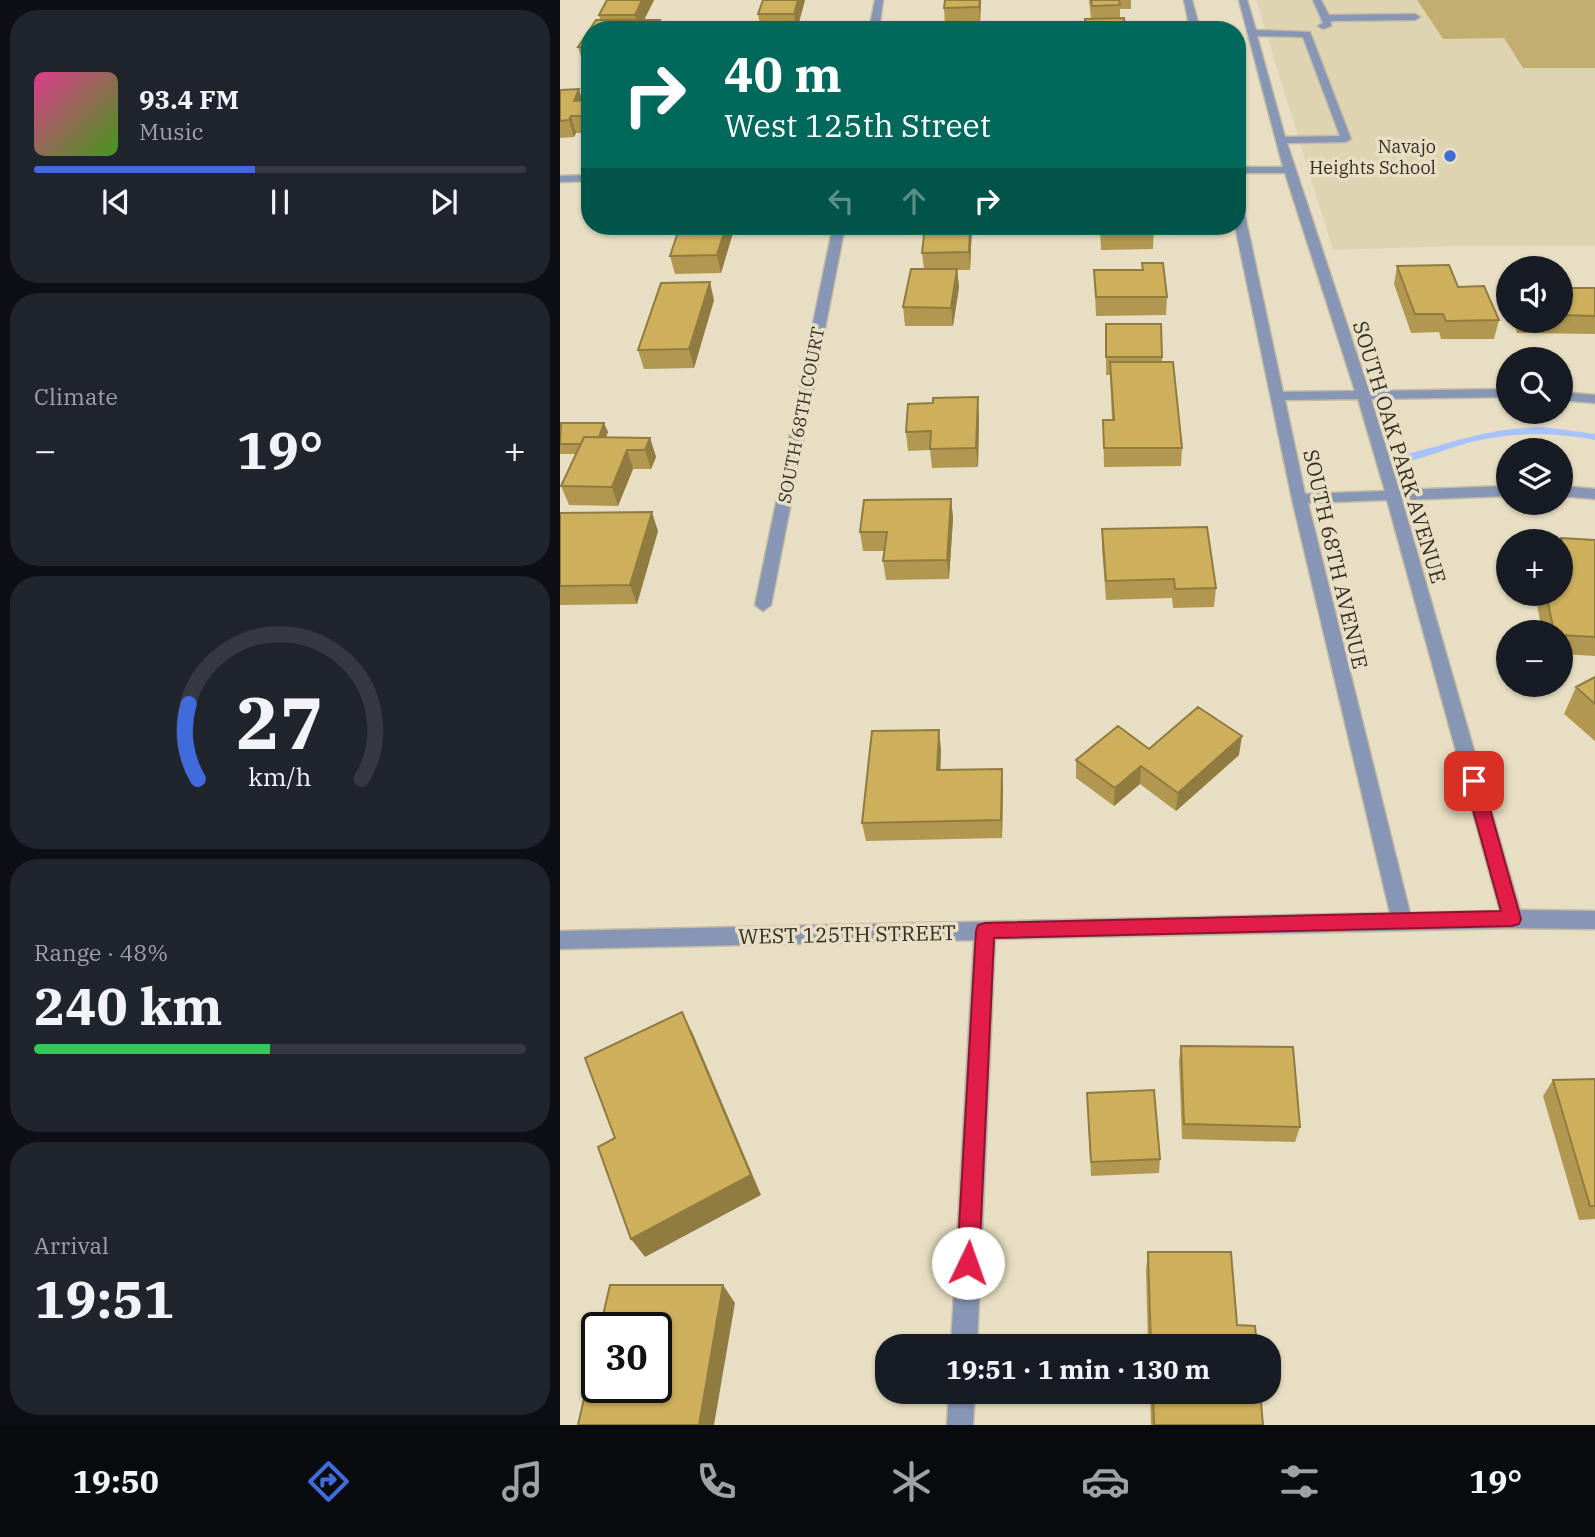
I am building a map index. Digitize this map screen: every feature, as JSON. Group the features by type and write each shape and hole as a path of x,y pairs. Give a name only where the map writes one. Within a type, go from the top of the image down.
{"street":[{"path":"876,21 879,0"},
{"path":"1188,0 1193,21"},
{"name":"SOUTH OAK PARK AVENUE","path":"1243,0 1289,170 1393,494 1512,919"},
{"path":"1252,33 1307,34 1328,24 1317,0"},
{"path":"1325,18 1415,17"},
{"path":"1282,140 1346,139 1307,34"},
{"path":"1246,170 1289,170"},
{"path":"560,178 581,178"},
{"name":"SOUTH 68TH COURT","path":"763,605 837,235"},
{"name":"SOUTH 68TH AVENUE","path":"1243,235 1299,499 1402,921"},
{"path":"1277,396 1496,393"},
{"path":"1573,397 1595,399"},
{"path":"1299,499 1496,491"},
{"path":"1573,492 1595,494"},
{"name":"WEST 125TH STREET","path":"560,940 1402,921 1595,920"},
{"path":"965,1334 985,931"},
{"path":"960,1425 961,1404"}],"shaded area":[{"name":"Navajo Heights School","path":"1256,0 1417,0 1443,39 1504,38 1524,68 1595,68 1595,246 1454,246 1333,250"},
{"path":"1417,0 1595,0 1595,68 1523,68 1504,38 1443,39"}],"building":[{"path":"607,0 642,0 635,15 599,15"},
{"path":"763,0 798,0 794,14 758,14"},
{"path":"945,0 980,0 979,7 944,8"},
{"path":"1091,0 1119,0 1120,5 1092,6"},
{"path":"1124,18 1124,21 1085,21"},
{"path":"596,20 660,20 659,21"},
{"path":"579,89 574,101 581,101 581,116 571,116 569,120 560,121 560,90"},
{"path":"677,235 723,235 717,255 670,256"},
{"path":"924,235 970,235 969,252 922,253"},
{"path":"1142,263 1163,263 1167,297 1096,297 1094,270 1143,270"},
{"path":"1449,265 1458,287 1484,286 1496,313 1496,320 1446,321 1443,314 1415,314 1397,266"},
{"path":"911,269 957,269 951,308 903,307"},
{"path":"710,282 689,349 638,350 661,283"},
{"path":"1573,288 1595,288 1595,316 1573,315"},
{"path":"1106,324 1161,324 1162,357 1106,357"},
{"path":"1110,362 1173,362 1182,448 1104,448 1103,420 1114,420"},
{"path":"978,397 976,448 930,449 931,431 906,432 908,404 933,403 933,398"},
{"path":"561,423 604,423 599,437 584,437 581,444 560,444"},
{"path":"584,437 650,438 645,450 627,450 612,487 561,486"},
{"path":"951,499 947,560 883,561 887,532 860,532 864,500"},
{"path":"652,512 630,585 560,586 560,513"},
{"path":"1207,527 1216,588 1175,589 1174,579 1106,581 1102,529"},
{"path":"1573,539 1595,540 1595,637 1573,636 1573,620 1552,620 1549,606 1573,606"},
{"path":"1595,677 1595,704 1576,687"},
{"path":"1198,707 1242,736 1178,793 1141,766 1115,788 1076,760 1118,726 1149,749"},
{"path":"939,730 937,770 1002,769 1001,820 862,823 872,731"},
{"path":"682,1012 751,1175 631,1239 598,1147 615,1138 585,1058"},
{"path":"1181,1046 1293,1047 1300,1127 1184,1124"},
{"path":"1595,1079 1595,1206 1590,1206 1553,1080"},
{"path":"1154,1090 1160,1159 1091,1162 1087,1093"},
{"path":"1148,1252 1231,1252 1237,1325 1255,1326 1256,1334 1151,1334"},
{"path":"610,1285 723,1285 699,1425 578,1425 583,1403 672,1403 672,1312 604,1312"},
{"path":"1153,1404 1261,1404 1263,1425 1154,1425"}],"waterway":[{"path":"1404,459 1456,443 1507,432 1561,431 1595,437"}],"place":[{"name":"Navajo Heights School","path":"1450,156"}],"route":[{"path":"968,1263 985,931 1512,919 1474,781"}]}
